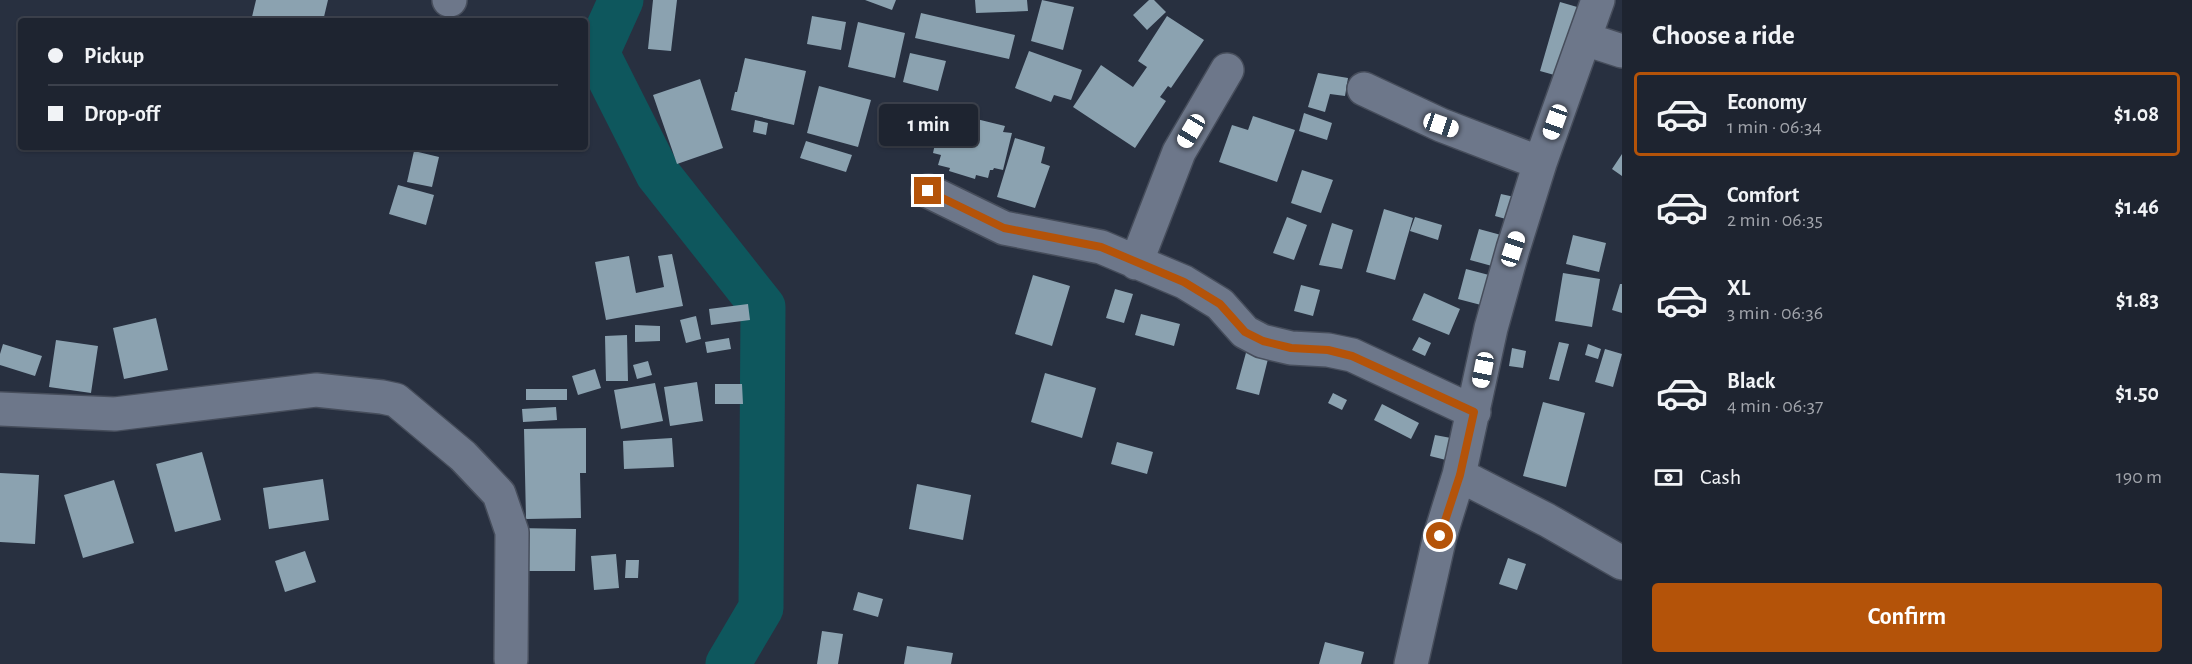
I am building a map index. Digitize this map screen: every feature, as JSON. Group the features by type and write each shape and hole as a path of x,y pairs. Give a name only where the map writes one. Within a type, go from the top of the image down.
{"street":[{"path":"1411,664 1440,536 1460,475 1491,328 1540,163 1598,0"},
{"path":"1585,39 1622,51"},
{"path":"1136,263 1179,152 1227,70"},
{"path":"1364,89 1441,125 1540,163"},
{"path":"928,191 1004,228 1101,247 1184,282 1220,304 1245,332 1263,341 1291,348 1328,350 1352,356 1474,412"},
{"path":"0,409 115,414 316,390 396,400 463,456 499,494 512,532 511,659"},
{"path":"1460,475 1622,563"}],"building":[{"path":"256,0 328,0 324,18 252,18"},
{"path":"653,0 677,0 671,51 648,49"},
{"path":"865,0 896,0 892,10"},
{"path":"975,0 1027,0 1028,11 976,13"},
{"path":"1042,0 1074,7 1063,50 1031,41"},
{"path":"1149,0 1154,0 1166,12 1147,30 1133,15"},
{"path":"1560,2 1584,9 1565,78 1540,71"},
{"path":"921,13 1015,35 1009,59 915,38"},
{"path":"812,16 846,22 841,50 807,44"},
{"path":"1167,16 1204,40 1171,88 1168,86 1160,97 1166,101 1135,148 1073,107 1101,65 1133,87 1147,67 1138,61"},
{"path":"858,22 905,33 895,78 848,67"},
{"path":"1029,51 1082,70 1071,100 1054,95 1051,102 1015,88"},
{"path":"910,53 946,61 938,91 903,82"},
{"path":"745,58 806,71 794,125 731,110"},
{"path":"1318,73 1348,78 1345,96 1330,94 1325,112 1308,107"},
{"path":"700,79 723,148 677,164 653,95"},
{"path":"819,86 871,100 858,147 807,133"},
{"path":"952,113 1005,126 1003,132 1012,133 1003,170 994,168 990,170 988,178 976,175 975,179 938,165 941,155 933,153 941,116 951,119"},
{"path":"1304,113 1332,123 1327,140 1299,131"},
{"path":"1253,116 1295,130 1277,182 1219,162 1232,125 1248,130"},
{"path":"755,120 768,123 766,135 753,132"},
{"path":"1015,138 1045,147 1041,163 1050,166 1035,208 997,197"},
{"path":"806,141 852,155 846,172 800,158"},
{"path":"414,151 439,157 432,187 407,182"},
{"path":"1622,154 1622,176 1612,169"},
{"path":"1302,170 1333,180 1321,213 1291,203"},
{"path":"398,185 434,195 426,225 389,214"},
{"path":"1501,194 1519,198 1513,221 1495,216"},
{"path":"1384,209 1413,218 1395,280 1366,272"},
{"path":"1287,217 1307,225 1294,260 1273,253"},
{"path":"1415,217 1442,225 1438,240 1410,231"},
{"path":"1332,223 1353,230 1342,269 1319,265"},
{"path":"1479,229 1501,235 1492,266 1470,260"},
{"path":"1573,235 1606,243 1599,272 1566,264"},
{"path":"672,254 683,306 606,320 595,262 629,256 636,293 664,287 658,256"},
{"path":"1466,269 1489,275 1481,305 1458,299"},
{"path":"1563,273 1600,279 1592,327 1555,321"},
{"path":"1033,275 1070,286 1052,346 1015,334"},
{"path":"1620,284 1622,284 1622,313 1612,310"},
{"path":"1301,285 1320,290 1313,316 1294,311"},
{"path":"1115,289 1133,294 1124,323 1106,318"},
{"path":"1424,293 1460,309 1449,335 1412,320"},
{"path":"748,304 750,320 711,325 709,309"},
{"path":"1141,314 1180,324 1174,346 1135,335"},
{"path":"696,316 701,339 686,343 680,320"},
{"path":"156,318 168,370 124,379 113,328"},
{"path":"635,325 660,326 660,341 635,342"},
{"path":"627,335 628,381 606,381 605,336"},
{"path":"1419,337 1431,343 1425,356 1412,350"},
{"path":"729,338 731,349 707,353 705,342"},
{"path":"56,340 98,346 91,393 49,387"},
{"path":"1559,342 1569,344 1559,381 1549,379"},
{"path":"3,344 42,356 35,376 0,365"},
{"path":"1588,344 1601,349 1598,359 1585,355"},
{"path":"1512,348 1526,351 1523,368 1509,366"},
{"path":"1247,349 1269,355 1259,395 1236,389"},
{"path":"1605,349 1622,354 1613,387 1595,382"},
{"path":"648,361 652,375 637,379 633,365"},
{"path":"595,369 601,388 578,395 572,376"},
{"path":"1045,373 1096,388 1082,438 1031,422"},
{"path":"697,382 703,421 670,426 664,387"},
{"path":"655,383 663,421 621,429 614,390"},
{"path":"715,384 742,384 743,404 715,404"},
{"path":"526,389 567,389 567,400 526,400"},
{"path":"1333,393 1347,400 1342,410 1328,403"},
{"path":"1543,402 1585,413 1566,487 1523,476"},
{"path":"1382,404 1419,423 1411,439 1374,420"},
{"path":"556,407 557,420 523,422 522,409"},
{"path":"586,428 586,473 580,473 581,518 526,519 524,429"},
{"path":"1435,435 1451,438 1446,460 1430,456"},
{"path":"672,438 674,467 624,469 623,441"},
{"path":"1117,442 1153,452 1147,474 1111,464"},
{"path":"202,452 221,520 175,532 156,464"},
{"path":"0,473 39,475 35,544 0,542"},
{"path":"323,479 329,520 269,529 263,488"},
{"path":"114,480 134,543 83,558 64,495"},
{"path":"917,484 971,495 963,540 909,529"},
{"path":"515,528 576,529 575,571 515,571"},
{"path":"305,551 316,582 285,592 275,561"},
{"path":"616,554 619,588 594,590 591,556"},
{"path":"1508,558 1526,564 1517,590 1499,584"},
{"path":"626,560 639,560 638,578 625,578"},
{"path":"858,592 883,599 878,617 853,610"},
{"path":"822,631 843,634 838,664 817,664"},
{"path":"1325,642 1364,652 1361,664 1319,664"},
{"path":"907,646 953,653 951,664 904,664"}],"waterway":[{"path":"621,0 597,53 658,174 763,307 761,608 728,664"}],"route":[{"path":"928,191 1004,228 1101,247 1184,282 1220,304 1245,332 1263,341 1291,348 1328,350 1352,356 1474,412 1460,475 1440,536"}]}
